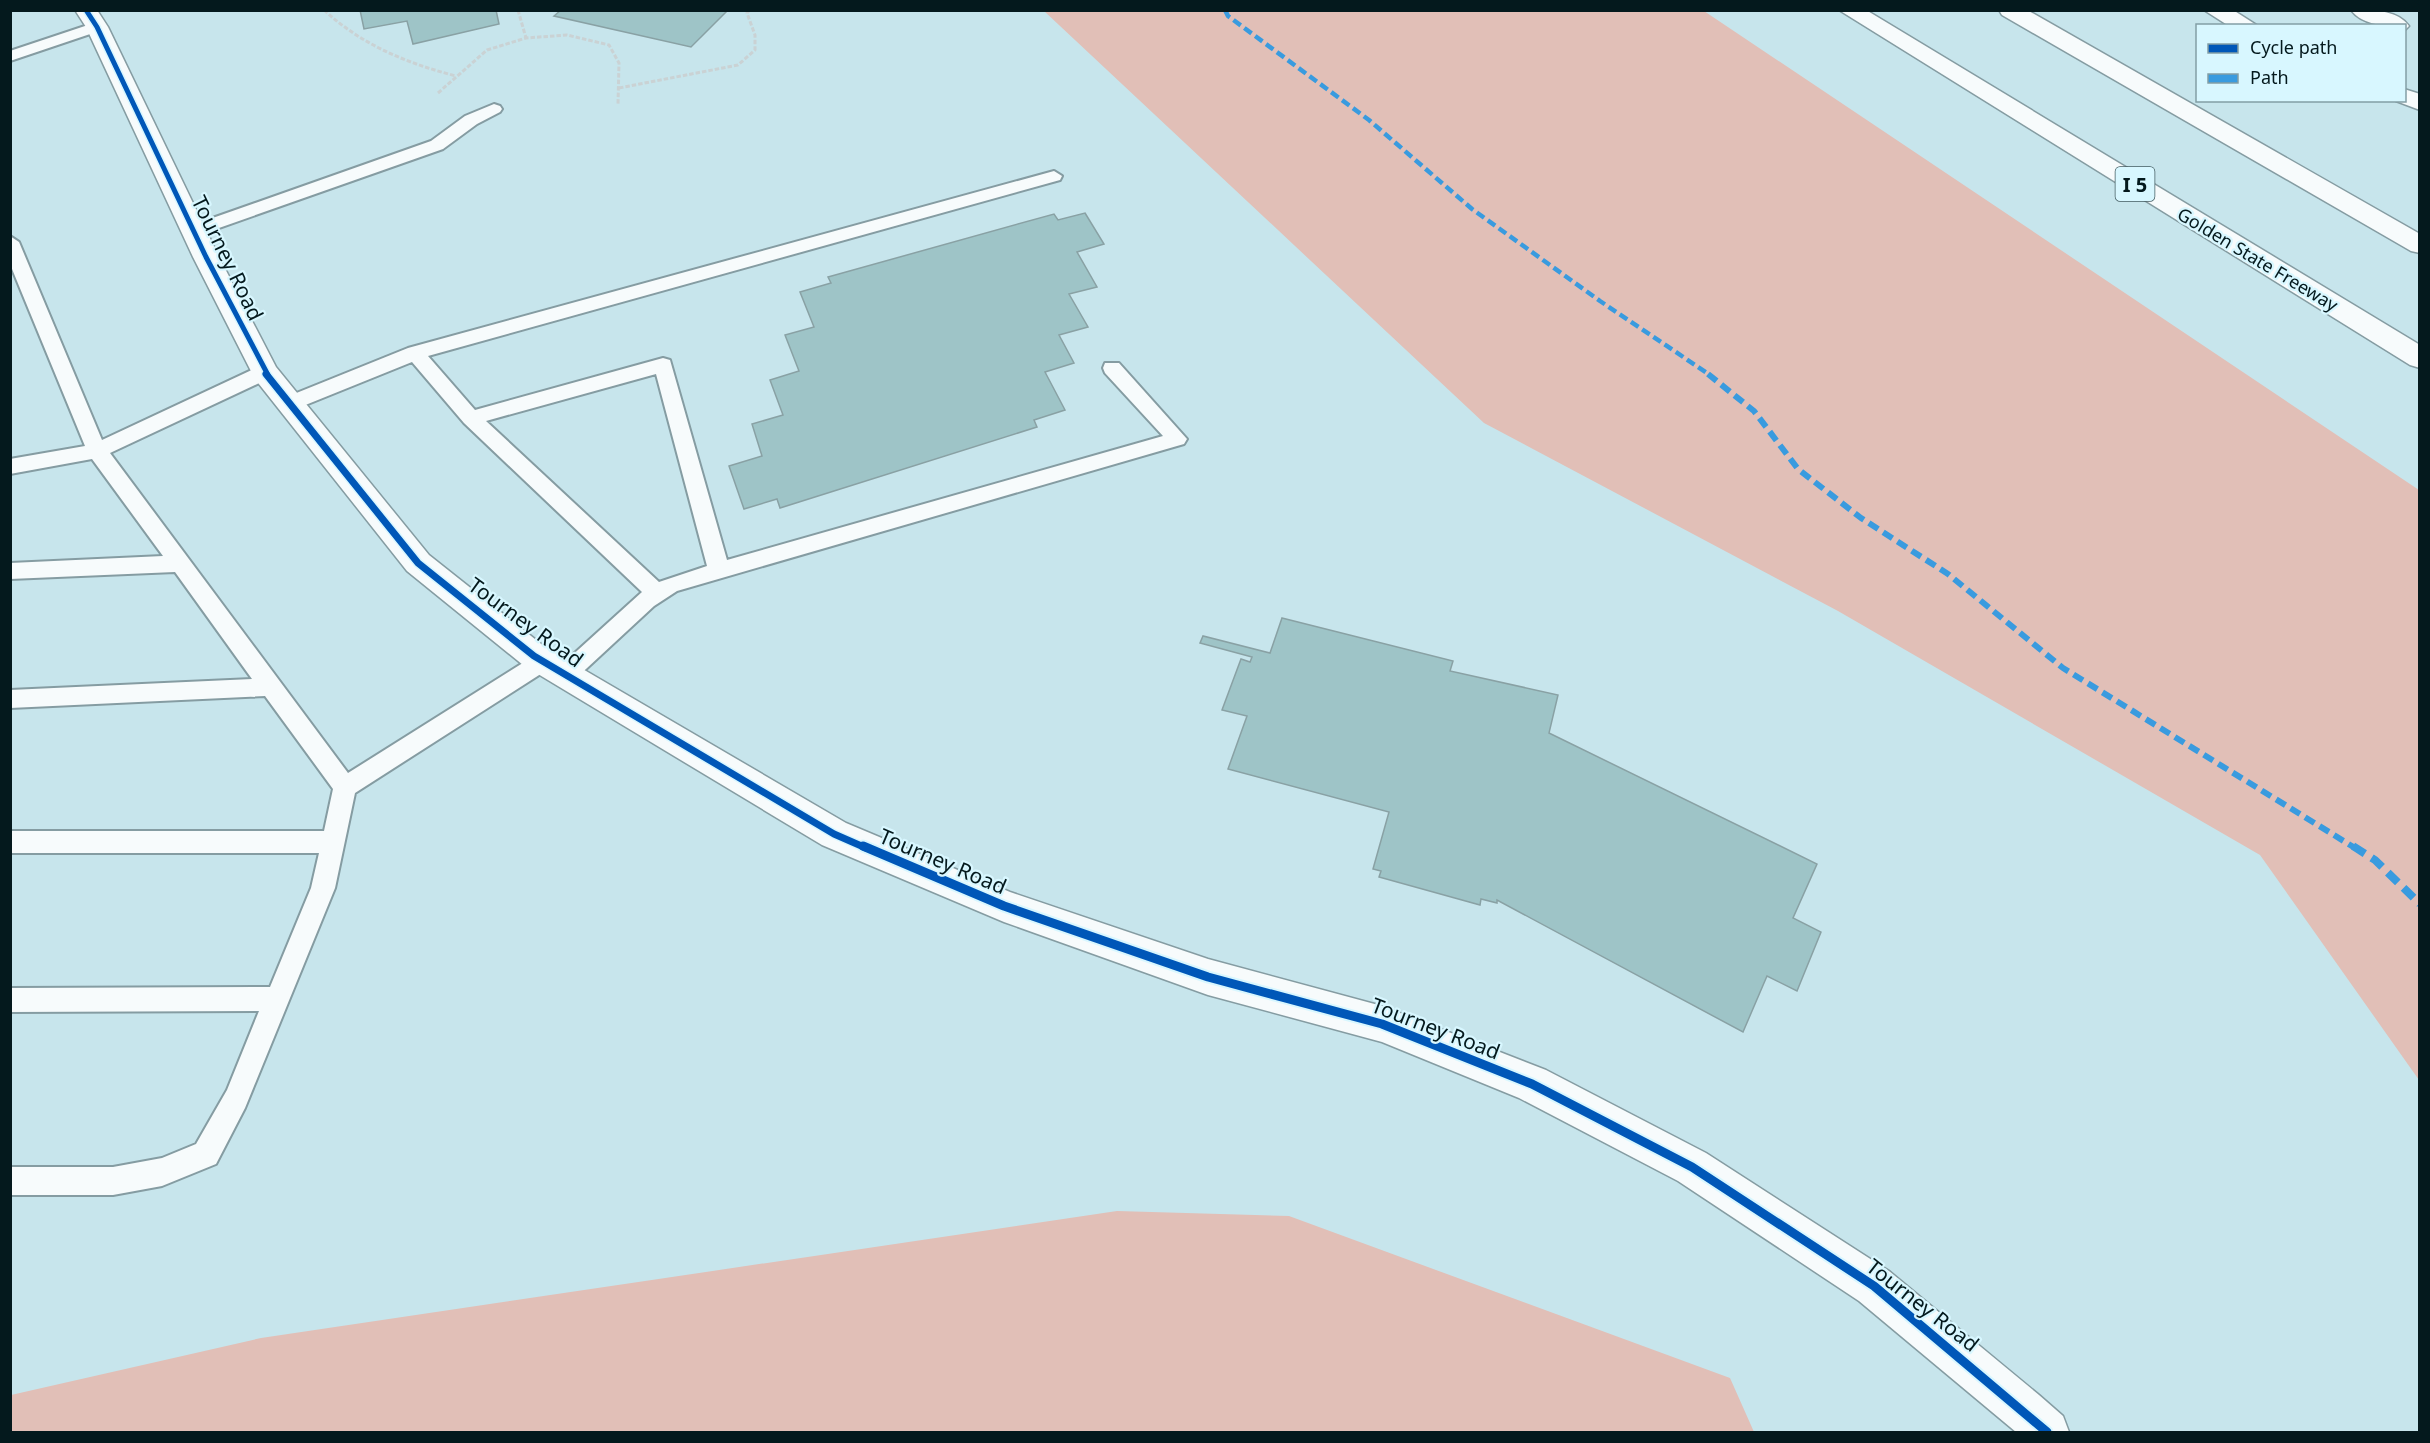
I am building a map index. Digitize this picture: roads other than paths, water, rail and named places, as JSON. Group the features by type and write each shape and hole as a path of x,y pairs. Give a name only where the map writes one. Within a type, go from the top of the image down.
{"main road":[{"name":"Golden State Freeway","path":"1850,10 2420,357"},
{"path":"2010,10 2420,245"},
{"path":"2215,10 2243,24"},
{"path":"2362,10 2394,24"},
{"name":"Tourney Road","path":"92,19 265,372 418,563 554,669 845,839 1004,906 1208,976 1382,1024 1532,1083 1692,1167 1874,1286 2024,1410 2047,1432"},
{"path":"2406,29 2420,35"},
{"path":"2406,97 2420,103"}],"lane":[{"path":"10,56 92,19"},
{"path":"194,231 437,145 471,120 494,109"},
{"path":"291,403 415,353 1054,176"},
{"path":"10,242 97,451 345,787"},
{"path":"415,353 471,418 657,593"},
{"path":"471,418 663,365 719,571"},
{"path":"10,1181 113,1181 162,1172 206,1154 236,1099 323,888 345,787 554,669 646,600 670,585 1177,439 1112,368"},
{"path":"10,467 97,451 265,372"},
{"path":"10,571 179,564"},
{"path":"10,699 270,687"},
{"path":"10,842 333,842"},
{"path":"10,1000 277,999"}]}
